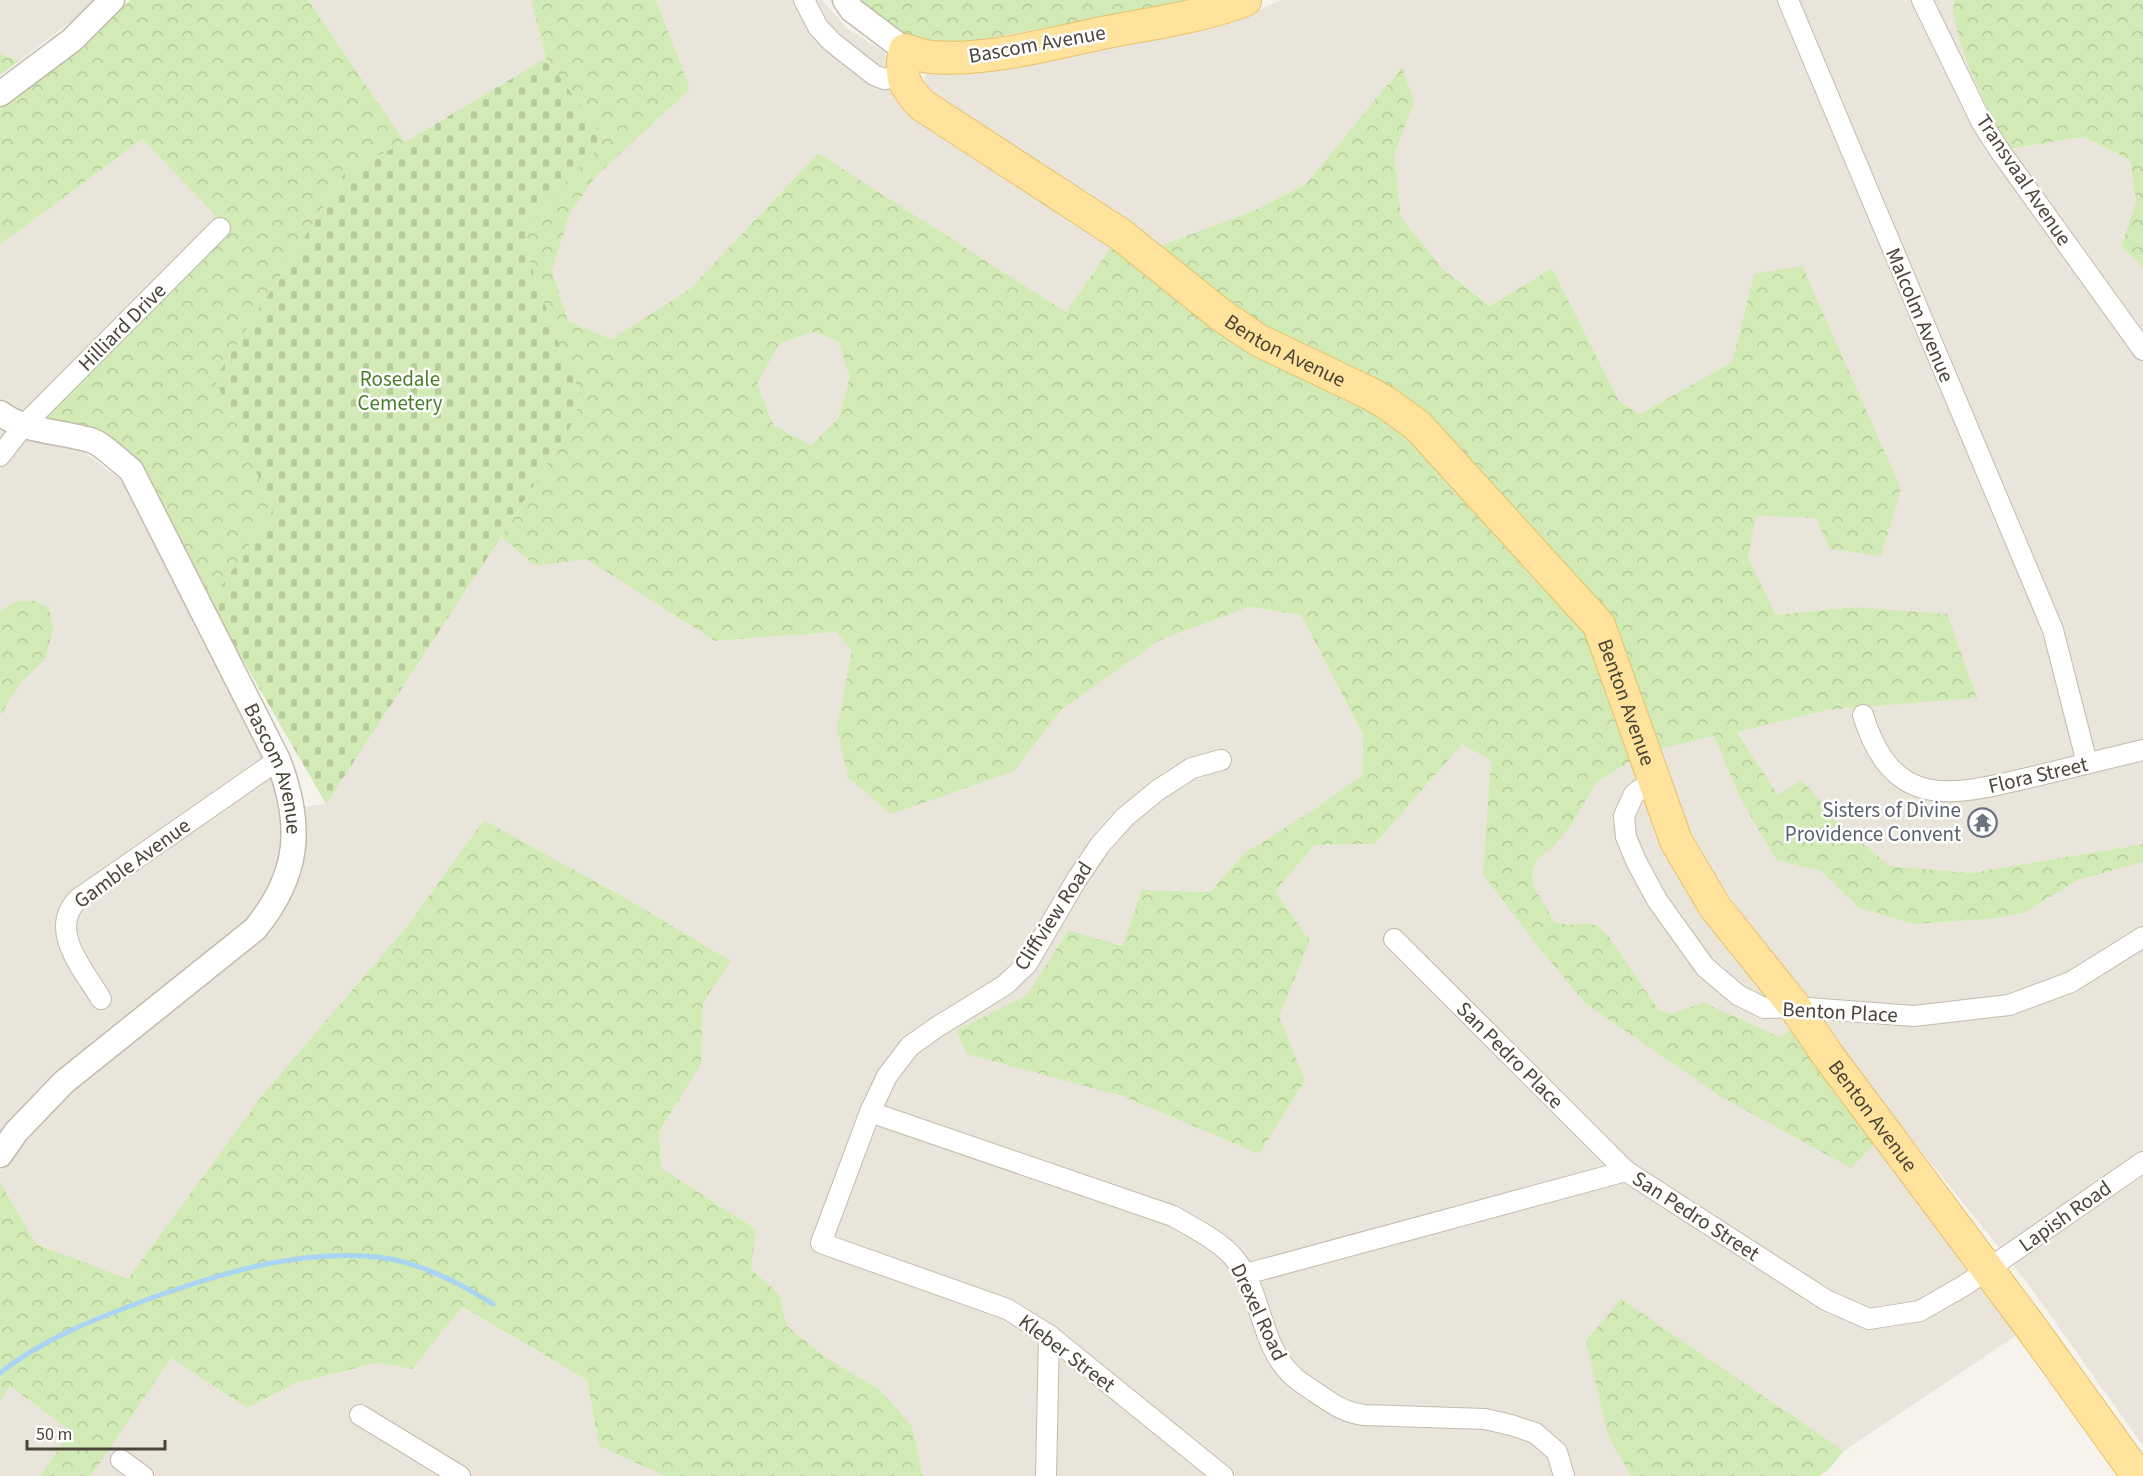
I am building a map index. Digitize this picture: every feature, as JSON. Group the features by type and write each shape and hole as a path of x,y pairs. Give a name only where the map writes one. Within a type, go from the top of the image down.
{"main road":[{"name":"Bascom Avenue","path":"904,64 930,57 959,58 1001,53 1179,18 1245,0"},
{"name":"Benton Avenue","path":"904,64 907,90 922,105 1120,234 1221,315 1258,340 1388,404 1418,426 1599,625 1676,841 1715,906 1795,1007 2138,1476"}],"street":[{"path":"0,94 72,40 112,0"},
{"path":"804,0 818,27 832,42 874,75 884,79 904,64"},
{"name":"Bascom Avenue","path":"845,0 904,64"},
{"name":"Malcolm Avenue","path":"1788,0 2053,630 2087,764"},
{"name":"Transvaal Avenue","path":"1922,0 1982,123 2143,350"},
{"name":"Hilliard Drive","path":"0,456 24,425 220,228"},
{"name":"Bascom Avenue","path":"0,413 24,425 93,440 131,470 278,760 293,808 294,845 284,882 266,915 245,938 64,1082 16,1132 0,1155"},
{"name":"Flora Street","path":"1863,715 1870,739 1887,764 1918,787 1945,793 1974,790 2143,750"},
{"name":"Gamble Avenue","path":"101,999 68,943 65,932 69,907 87,892 278,760"},
{"name":"Cliffview Road","path":"821,1243 870,1112 887,1076 910,1046 1005,985 1027,963 1100,844 1125,817 1158,790 1192,768 1221,760"},
{"name":"Benton Place","path":"1653,780 1634,794 1624,816 1626,837 1635,861 1657,900 1705,967 1738,995 1764,1008 1795,1007 1914,1016 2009,1005 2071,982 2143,937"},
{"name":"San Pedro Place","path":"1394,939 1626,1171"},
{"name":"Drexel Road","path":"870,1112 1173,1216 1199,1231 1233,1256 1246,1274 1272,1345 1282,1364 1293,1377 1337,1407 1348,1413 1365,1415 1485,1419 1511,1425 1534,1433 1557,1452 1564,1476"},
{"name":"Lapish Road","path":"1988,1270 2143,1161"},
{"name":"San Pedro Street","path":"1246,1274 1626,1171 1826,1300 1869,1319 1920,1311 1988,1270"},
{"name":"Kleber Street","path":"821,1243 1007,1309 1049,1335 1222,1476"},
{"path":"1046,1476 1049,1335"},
{"path":"360,1415 460,1476"},
{"path":"120,1460 142,1476"}],"shaded area":[{"path":"0,0 95,0 81,14 18,62 0,53"},
{"path":"308,0 531,0 546,58 405,142"},
{"path":"656,0 822,0 848,29 885,52 892,94 896,101 1113,244 1066,312 818,153 690,289 611,339 568,321 552,271 570,213 596,176 690,89"},
{"path":"1281,0 1954,0 2010,149 2083,137 2130,160 2136,202 2121,247 2143,267 2143,844 1970,873 1890,866 1838,822 1802,781 1778,795 1737,731 1828,710 1976,698 1854,607 1776,615 1748,558 1755,516 1816,518 1754,274 1732,362 1640,414 1619,401 1552,268 1491,306 1443,269 1401,217 1394,155 1414,102 1402,67 1306,184 1255,210 1157,247 929,90 924,77 929,70 1252,13"},
{"path":"142,139 230,229 31,436 78,449 91,457 122,481 139,503 273,778 283,808 283,838 275,879 253,916 0,1139 0,716 19,685 45,659 16,601 0,611 0,245"},
{"path":"813,332 838,341 850,377 838,419 811,445 774,426 757,384 780,343"},
{"path":"501,537 536,566 586,559 715,641 836,632 853,651 837,728 1013,771 1061,710 1160,640 1249,607 1301,615 1363,736 1362,775 1315,809 1244,853 1210,892 1142,890 1122,946 1067,931 1027,995 957,1031 1122,1096 1259,1154 1305,1081 1279,1016 1310,941 1275,891 1315,845 1375,844 1462,744 1491,761 1484,874 1539,948 1585,1003 1718,1095 1885,1133 2030,1326 1844,1451 1621,1300 1608,1436 1631,1476 923,1476 912,1426 880,1390 824,1356 787,1326 779,1294 751,1269 756,1229 661,1168 659,1132 701,1064 703,1003 731,961 629,900 484,820 407,926 265,1092 128,1280 36,1244 0,1182 0,1172 58,1104 111,1058 267,934 290,896 302,807 326,804"},
{"path":"1714,736 1739,796 1776,860 1821,871 1859,908 1914,924 1991,919 2024,913 2078,880 2143,862 2143,1446 2029,1285 1846,1057 1785,976 1721,884 1679,811 1659,749"},
{"path":"1644,753 1653,780 1804,1020 1780,1037 1703,1002 1672,1014 1659,1010 1609,937 1585,923 1568,926 1555,922 1533,886 1532,871 1538,859 1553,847 1570,827 1597,782"},
{"path":"461,1307 587,1380 599,1446 665,1476 91,1476 171,1358 247,1408 296,1383 377,1363 412,1369"},
{"path":"10,1386 71,1431 40,1476 0,1476 0,1401"}],"green space":[{"path":"130,0 308,0 405,142 345,173 215,379 273,510 210,603 158,496 136,466 93,435 46,418 229,229 142,139 0,245 0,109 83,48"},
{"path":"531,0 656,0 690,89 596,176 570,213 552,271 568,321 611,339 690,289 818,153 1066,312 1113,244 1157,247 1255,210 1306,184 1402,67 1414,102 1394,155 1401,217 1443,269 1490,306 1552,268 1619,401 1640,414 1732,362 1754,274 1802,266 1901,489 1881,556 1830,549 1816,518 1756,516 1748,558 1776,615 1854,607 1947,614 1977,698 1828,710 1737,732 1778,795 1802,780 1838,822 1890,866 1970,873 2143,844 2143,862 2078,880 2024,913 1991,919 1914,924 1859,908 1821,871 1776,860 1739,796 1714,736 1644,753 1597,782 1570,827 1553,847 1538,859 1532,871 1533,886 1555,922 1598,926 1609,937 1659,1010 1672,1014 1703,1002 1780,1037 1804,1020 1885,1133 1851,1168 1718,1095 1585,1003 1539,948 1483,874 1491,761 1462,744 1375,844 1315,845 1275,891 1310,941 1279,1016 1305,1081 1259,1154 1122,1096 967,1054 956,1031 1027,995 1068,930 1122,946 1142,890 1210,892 1244,853 1315,809 1362,775 1363,735 1301,615 1249,607 1160,640 1061,710 1014,771 891,814 848,777 837,728 852,651 836,632 715,641 586,559 536,566 501,537 574,421 580,394 530,263 526,240 528,222 593,153 598,141 596,127 546,58","holes":["813,332 838,341 850,377 838,419 811,445 774,426 757,384 780,343"]},
{"path":"859,0 1191,0 970,42 931,45 884,29"},
{"path":"1954,0 2143,0 2143,267 2121,247 2136,202 2130,160 2083,137 2010,149 1964,54 1954,15"},
{"path":"0,53 18,62 0,75"},
{"name":"Rosedale Cemetery","path":"546,58 596,127 598,141 593,153 529,222 526,240 530,263 580,394 574,421 326,804 210,603 273,510 215,379 345,173 405,142"},
{"path":"16,601 36,601 49,608 53,630 45,659 19,685 0,716 0,611"},
{"path":"484,820 629,900 731,961 703,1003 701,1064 659,1132 661,1168 756,1229 751,1269 779,1294 787,1326 824,1356 880,1390 912,1426 923,1476 665,1476 599,1446 587,1380 462,1307 412,1369 377,1363 296,1383 247,1408 171,1358 91,1476 40,1476 71,1431 10,1386 0,1401 0,1182 36,1244 128,1279 265,1092 407,926"},
{"path":"1621,1299 1844,1451 1828,1470 1819,1476 1631,1476 1608,1436 1586,1341"}],"waterway":[{"path":"0,1373 52,1340 146,1300 201,1281 288,1260 347,1255 392,1259 438,1274 493,1304"}],"place":[{"name":"Sisters of Divine Providence Convent","path":"1982,822"}]}
